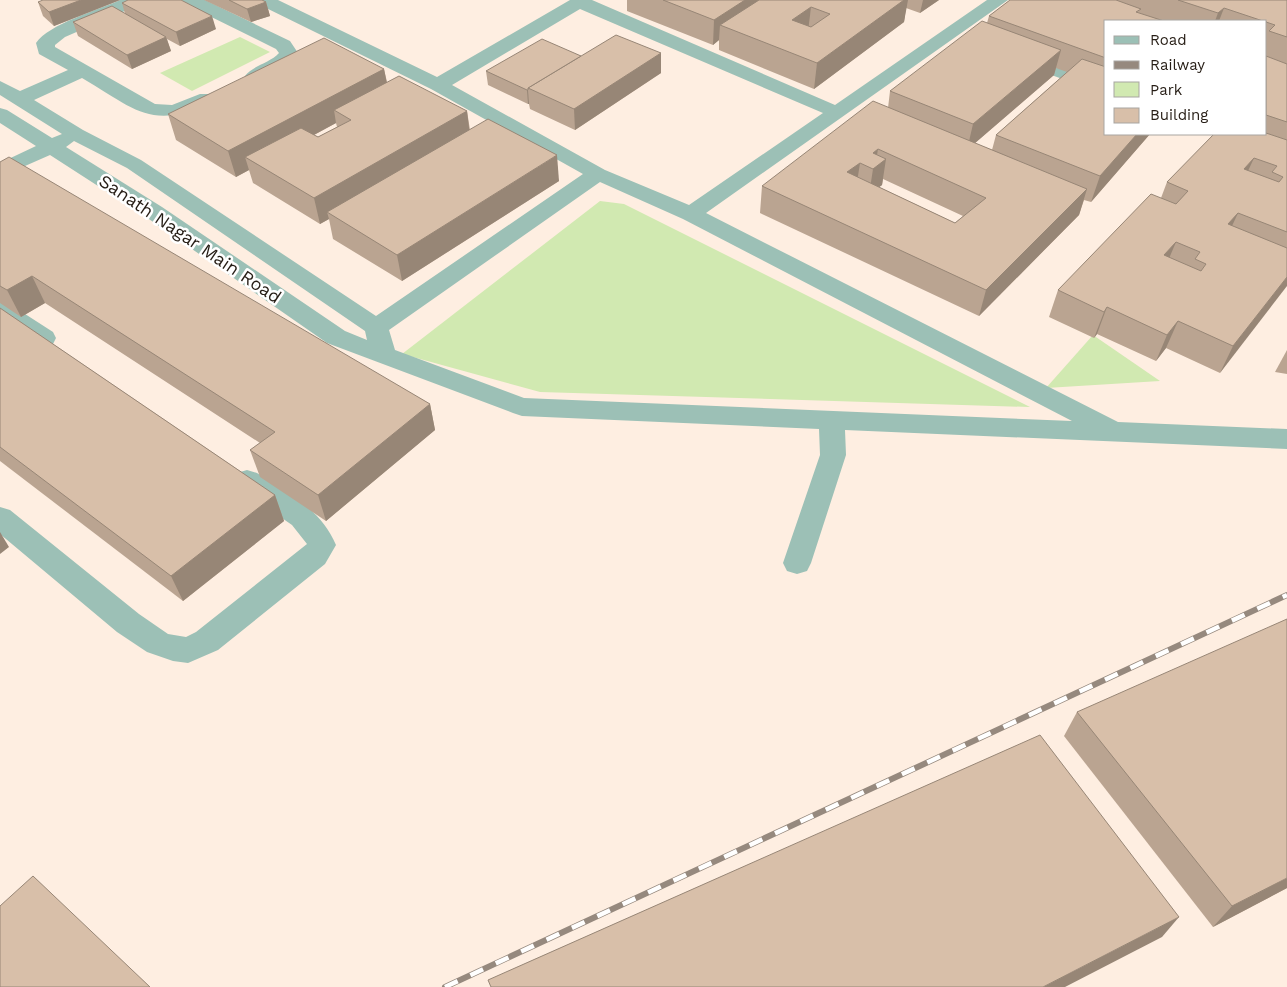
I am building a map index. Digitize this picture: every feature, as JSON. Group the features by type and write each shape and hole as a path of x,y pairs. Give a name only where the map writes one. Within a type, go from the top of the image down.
{"street":[{"path":"135,0 59,33 46,43 46,50 149,109 164,113 179,111 224,90"},
{"path":"191,0 283,45 290,53 278,65 242,82"},
{"path":"264,0 438,84 598,174 691,214 1116,432"},
{"path":"935,55 999,0"},
{"path":"438,84 581,1 836,112"},
{"path":"691,214 836,112 964,39 974,39"},
{"path":"1002,50 1104,88"},
{"path":"19,99 82,71"},
{"path":"0,87 76,134 134,164 376,327 384,356"},
{"name":"Sanath Nagar Main Road","path":"0,114 154,212 336,337 522,408 1287,439"},
{"path":"0,171 76,134"},
{"path":"376,327 598,174"},
{"path":"0,308 65,353"},
{"path":"797,564 834,455 832,420"},
{"path":"0,518 128,624 158,643 188,650 207,641 315,556 322,545 320,535 310,524 228,467"}],"green space":[{"path":"240,37 270,52 192,91 160,73"},
{"path":"600,201 624,204 1030,407 540,392 402,354"},
{"path":"1093,335 1160,381 1046,388"}],"building":[{"path":"43,0 81,0 49,12 38,2"},
{"path":"128,0 181,0 212,16 176,32 122,3"},
{"path":"229,0 262,0 266,2 247,9"},
{"path":"663,0 745,0 714,20"},
{"path":"759,0 904,0 817,63 720,25","holes":["811,7 830,14 811,27 792,20"]},
{"path":"1010,0 1116,0 1141,9 1136,12 1161,20 1104,20 1104,57 989,16"},
{"path":"1178,0 1287,0 1287,37 1269,31 1275,25 1267,22 1267,20 1260,20 1224,8 1218,13"},
{"path":"112,6 166,37 127,55 73,22"},
{"path":"982,21 1061,50 973,124 890,91"},
{"path":"616,35 661,53 574,109 528,88"},
{"path":"324,38 384,69 228,151 168,114"},
{"path":"542,39 581,56 528,88 528,90 486,71"},
{"path":"1267,56 1287,64 1287,122 1267,115"},
{"path":"1082,59 1104,66 1104,135 1136,135 1100,176 996,135"},
{"path":"399,76 467,111 314,198 245,157 301,128 318,137 351,120 334,110"},
{"path":"873,101 1087,189 986,290 762,186","holes":["878,149 986,198 955,223 847,172 860,163 873,169 886,159 873,153"]},
{"path":"488,119 557,155 397,255 327,212"},
{"path":"1267,133 1287,140 1287,232 1238,213 1228,224 1287,248 1287,277 1233,346 1178,321 1167,335 1107,307 1104,312 1058,290 1151,194 1176,204 1188,191 1167,182 1213,135 1267,135","holes":["1254,158 1277,166 1272,172 1283,177 1279,182 1244,169","1176,242 1200,252 1195,259 1206,264 1201,271 1164,255"]},
{"path":"9,157 430,404 318,495 250,450 275,432 32,276 7,290 0,286 0,162"},
{"path":"0,308 275,495 171,576 0,447"},
{"path":"1287,619 1287,878 1232,906 1077,712"},
{"path":"1040,735 1179,917 1043,987 491,987 488,980"},
{"path":"33,876 150,987 0,987 0,906"}],"railway":[{"path":"445,987 1287,595"}]}
